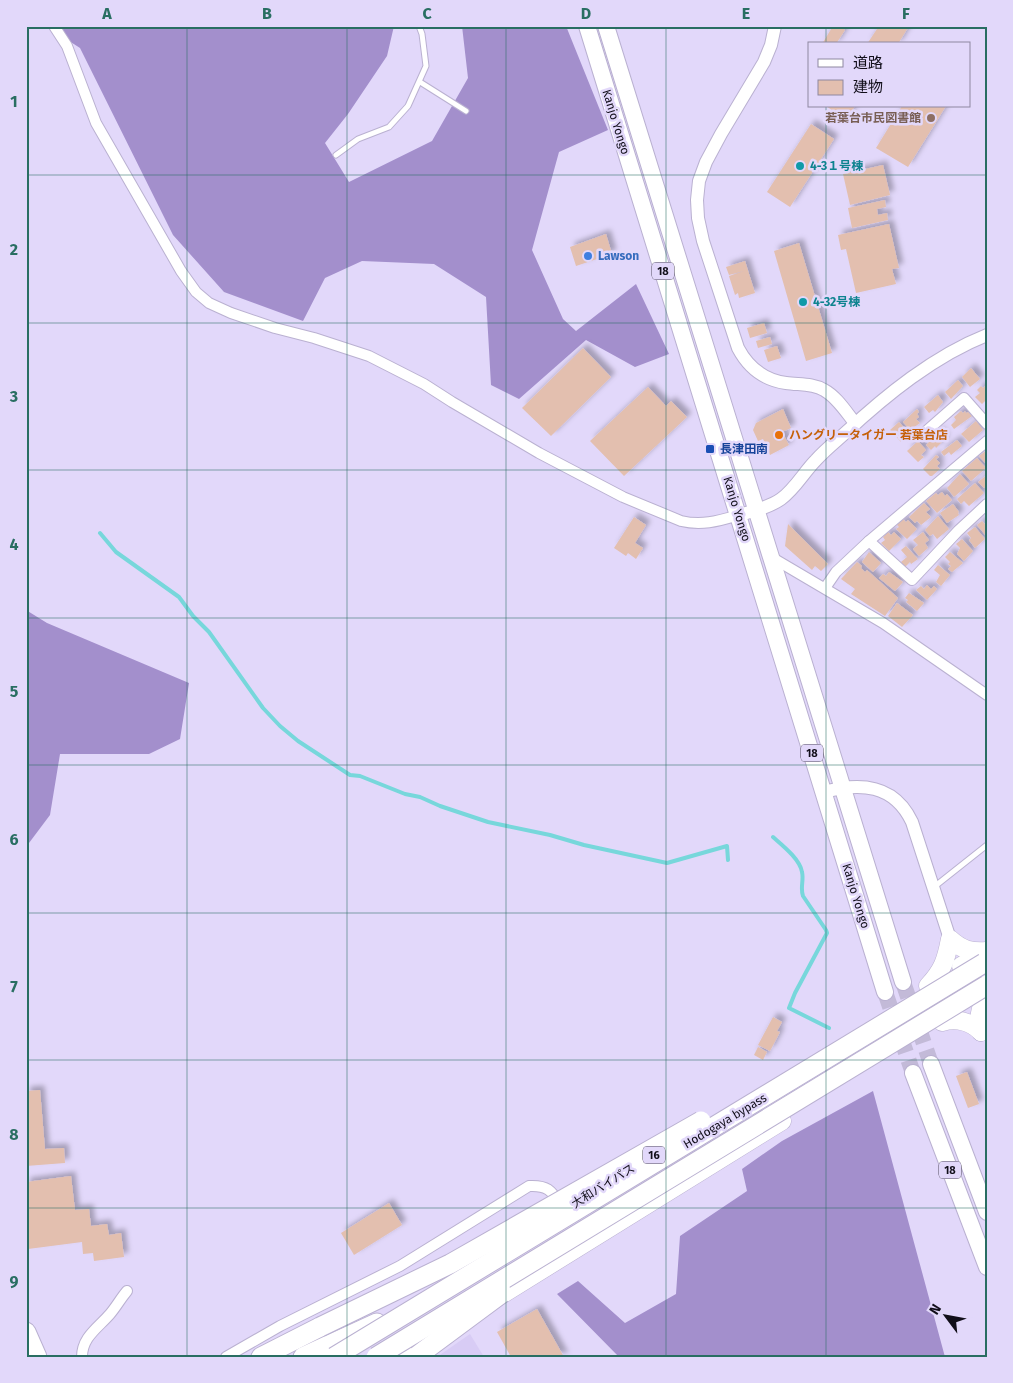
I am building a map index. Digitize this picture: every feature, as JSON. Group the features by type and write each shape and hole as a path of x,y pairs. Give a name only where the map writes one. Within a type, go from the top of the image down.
{"highway":[{"path":"928,986 945,964 950,939 966,950 986,956"},
{"path":"261,1357 450,1264 986,956"},
{"name":"大和バイパス","path":"320,1357 564,1210 928,986 986,956"},
{"name":"Hodogaya bypass","path":"334,1357 651,1166 986,956"},
{"name":"Hodogaya bypass","path":"376,1357 987,986"},
{"path":"401,1357 987,996"},
{"path":"984,1036 979,1022 981,1010 987,996"},
{"path":"942,1022 953,1020 966,1022 976,1027 984,1036"},
{"path":"416,1357 589,1228"},
{"path":"303,1357 377,1323"},
{"path":"26,1332 37,1357"}],"main road":[{"name":"Kanjo Yongo","path":"587,26 885,992"},
{"name":"Kanjo Yongo","path":"606,26 903,982"},
{"name":"18","path":"931,1064 987,1212"},
{"name":"18","path":"913,1073 987,1268"}],"street":[{"path":"54,26 67,46 96,123 180,271 196,292 209,303 231,313 276,328 370,356 424,384 540,453 623,497 681,521 696,524 709,523 772,505 788,494 816,460 855,423 937,359 964,344 987,335"},
{"path":"774,26 771,45 764,62 720,134 699,181 698,209 701,234 738,348 744,360 769,378 785,383 810,384 824,390 834,397 855,423"},
{"path":"923,434 964,398 987,424"},
{"path":"824,588 836,572 869,542 987,440"},
{"path":"869,542 912,580 958,531 987,504"},
{"path":"771,557 883,623 987,695"},
{"path":"824,792 842,787 875,789 895,798 901,804 912,822 950,939"},
{"path":"226,1357 280,1326 400,1266 529,1186 541,1185 552,1191 564,1210"},
{"path":"82,1357 82,1348 87,1338 111,1313 127,1291"}],"lane":[{"path":"336,155 358,139 389,127 408,106 426,66 422,34 419,26"},
{"path":"420,82 466,111"},
{"path":"933,887 987,845"}],"shaded area":[{"path":"46,26 394,26 387,56 348,114 325,143 349,182 432,141 468,78 462,26 566,26 608,130 559,152 532,250 563,319 576,331 636,284 669,354 635,367 586,340 519,399 491,385 486,297 434,264 362,261 325,278 303,321 224,292 173,235 80,48"},
{"path":"26,610 47,623 189,683 180,739 149,754 60,754 50,815 26,847"},
{"path":"873,1091 945,1357 619,1357 557,1294 578,1281 625,1323 676,1294 680,1236 747,1191 742,1169 782,1141"},
{"path":"470,1334 484,1357 437,1357"}],"building":[{"path":"833,26 839,26 845,30 837,42 823,42"},
{"path":"879,26 909,26 899,42 868,42"},
{"path":"829,108 854,108 846,120"},
{"path":"901,108 945,108 908,167 876,148"},
{"name":"4-3１号棟","path":"811,124 834,139 790,207 767,192"},
{"path":"883,165 890,195 850,205 843,174"},
{"path":"885,200 886,207 877,209 878,215 887,213 888,220 852,228 848,208"},
{"path":"889,224 899,268 892,269 896,284 856,293 846,249 841,250 838,235"},
{"path":"606,234 612,254 576,266 570,247"},
{"name":"4-32号棟","path":"799,243 832,353 806,361 774,251"},
{"path":"745,261 755,293 739,298 738,293 735,295 729,276 744,271 729,275 726,267"},
{"path":"764,323 767,333 750,338 747,328"},
{"path":"770,337 772,344 758,348 756,341"},
{"path":"777,346 781,358 768,362 764,350"},
{"path":"583,348 611,377 551,436 522,408"},
{"path":"971,368 980,379 970,387 962,377"},
{"path":"958,380 963,386 951,399 945,392"},
{"path":"981,386 983,388 987,387 987,399 982,404 975,397 980,393 977,390"},
{"path":"648,387 666,406 671,401 687,417 624,476 590,441"},
{"path":"938,395 943,402 935,412 933,410 929,413 924,407"},
{"path":"783,409 791,428 782,432 789,445 770,455 763,439 758,441 753,430 756,423"},
{"path":"917,409 919,417 916,419 920,423 910,430 903,422"},
{"path":"961,411 963,413 965,411 966,413 968,412 972,416 954,429 951,425 956,420 954,417"},
{"path":"976,421 983,430 969,442 961,434"},
{"path":"899,422 908,432 908,435 901,442 890,430"},
{"path":"939,431 945,439 936,448 935,446 931,450 926,445"},
{"path":"957,440 962,446 951,455 949,452 944,456 941,452"},
{"path":"918,441 926,450 921,455 924,457 918,462 907,451"},
{"path":"987,450 987,465 979,456"},
{"path":"936,455 939,457 936,459 940,463 937,466 940,469 930,476 923,469"},
{"path":"977,458 986,468 971,481 962,471"},
{"path":"960,474 969,484 954,497 947,488"},
{"path":"987,475 987,486 984,488 978,482"},
{"path":"975,483 984,493 969,506 964,501 961,504 957,499"},
{"path":"942,492 945,496 947,494 952,500 937,513 926,501 936,493 938,495"},
{"path":"924,503 930,509 926,512 931,517 921,525 917,521 915,523 909,517"},
{"path":"953,504 959,515 947,523 940,513"},
{"path":"938,516 949,529 937,539 933,534 930,536 925,530"},
{"path":"634,517 646,525 635,543 643,548 636,559 628,553 626,556 614,548"},
{"path":"903,519 906,522 908,520 917,529 907,539 896,529"},
{"path":"982,521 985,524 987,523 987,537 977,525"},
{"path":"788,524 828,564 821,571 815,566 812,570 785,546"},
{"path":"975,527 985,539 975,548 969,540 971,538 967,533"},
{"path":"888,532 891,535 894,532 901,539 889,551 881,543 885,540 883,537"},
{"path":"923,532 929,540 925,543 928,548 919,556 913,549 918,545 913,540"},
{"path":"962,539 973,551 964,561 957,554 960,548 956,544"},
{"path":"906,546 918,559 911,564 910,562 905,567 901,562 907,557 901,550"},
{"path":"869,552 881,563 873,572 862,562"},
{"path":"950,552 963,563 952,572 948,569 951,566 948,564 950,562 945,557"},
{"path":"857,562 865,572 867,570 898,598 885,616 851,594 855,589 841,579"},
{"path":"938,565 950,575 941,586 936,582 940,575 934,570"},
{"path":"889,572 903,582 895,591 879,578 883,574 886,576"},
{"path":"927,585 931,589 934,586 937,589 927,600 916,590 921,586 924,589"},
{"path":"909,593 924,603 917,611 906,602 908,600 905,598"},
{"path":"897,603 913,615 902,627 888,616"},
{"path":"773,1017 782,1022 777,1031 780,1032 770,1051 758,1045"},
{"path":"758,1047 767,1052 763,1060 754,1055"},
{"path":"967,1072 979,1104 968,1108 956,1076"},
{"path":"40,1090 45,1149 64,1148 65,1163 26,1166 26,1091"},
{"path":"71,1176 75,1210 89,1209 91,1226 107,1224 109,1235 121,1233 124,1257 94,1261 93,1253 83,1254 82,1242 28,1249 26,1182"},
{"path":"389,1203 402,1225 354,1255 341,1233"},
{"path":"537,1309 564,1357 511,1357 497,1332"}],"waterway":[{"path":"100,533 116,552 179,597 193,616 209,632 263,708 280,726 298,741 350,775 360,776 405,794 420,797 440,806 488,822 550,835 584,845 667,863 727,846 728,860"},
{"path":"773,837 790,853 801,867 803,896 827,933 789,1008 829,1028"}],"tunnel":[{"path":"903,982 931,1064"},
{"path":"885,992 913,1073"}],"place":[{"name":"若葉台市民図書館","path":"931,118"},
{"name":"4-3１号棟","path":"800,166"},
{"name":"Lawson","path":"588,256"},
{"name":"4-32号棟","path":"803,302"},
{"name":"ハングリータイガー 若葉台店","path":"779,435"},
{"name":"長津田南","path":"710,449"}]}
